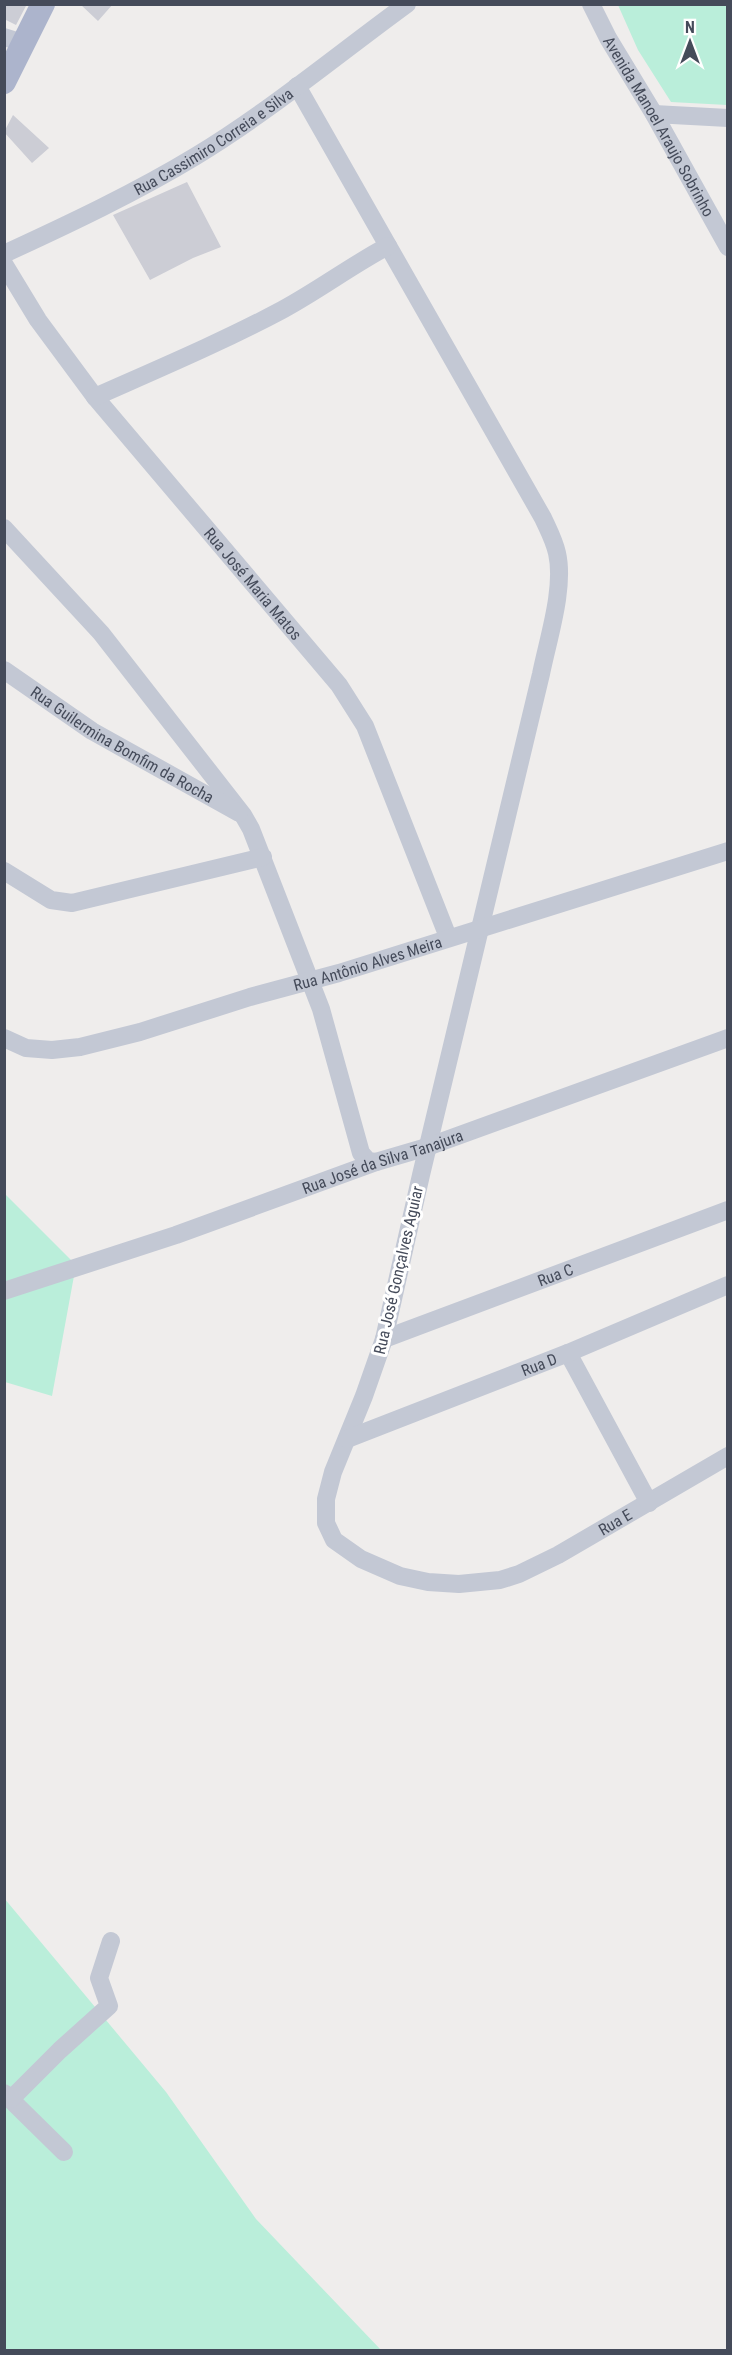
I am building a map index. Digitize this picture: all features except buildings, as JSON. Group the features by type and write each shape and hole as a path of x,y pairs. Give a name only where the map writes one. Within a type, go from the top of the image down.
{"main road":[{"path":"4,82 14,40 43,4"}],"street":[{"name":"Rua Cassimiro Correia e Silva","path":"4,254 166,173 273,105 407,4"},
{"name":"Avenida Manoel Araujo Sobrinho","path":"591,4 608,38 654,114 728,247"},
{"name":"Rua José Gonçalves Aguiar","path":"297,86 543,518 558,555 558,583 550,629 482,927 427,1147 384,1339 333,1472 326,1499 326,1523 334,1540 361,1559 400,1576 428,1582 459,1584 500,1580"},
{"path":"654,114 728,118"},
{"path":"95,397 275,314 388,246"},
{"name":"Rua José Maria Matos","path":"4,264 38,320 95,397 339,685 365,726 448,937"},
{"path":"4,528 101,633 243,815 263,857 311,981 329,1036 361,1153 368,1161 376,1162"},
{"name":"Rua Guilermina Bomfim da Rocha","path":"4,670 92,731 243,815"},
{"name":"Rua Antônio Alves Meira","path":"4,1038 26,1048 52,1050 81,1047 140,1032 728,851"},
{"path":"4,872 51,900 72,903 263,857"},
{"name":"Rua José da Silva Tanajura","path":"4,1291 176,1235 728,1038"},
{"name":"Rua C","path":"384,1339 727,1210"},
{"name":"Rua D","path":"347,1439 568,1353 728,1285"},
{"path":"568,1353 649,1503"},
{"name":"Rua E","path":"500,1580 558,1556 728,1456"},
{"path":"64,2152 8,2096 109,2006 99,1978 111,1941"}],"green space":[{"path":"618,5 727,5 727,105 671,102 638,50"},
{"path":"4,1193 76,1265 52,1396 5,1382"},
{"path":"4,1898 166,2092 256,2219 381,2350 5,2350"}]}
